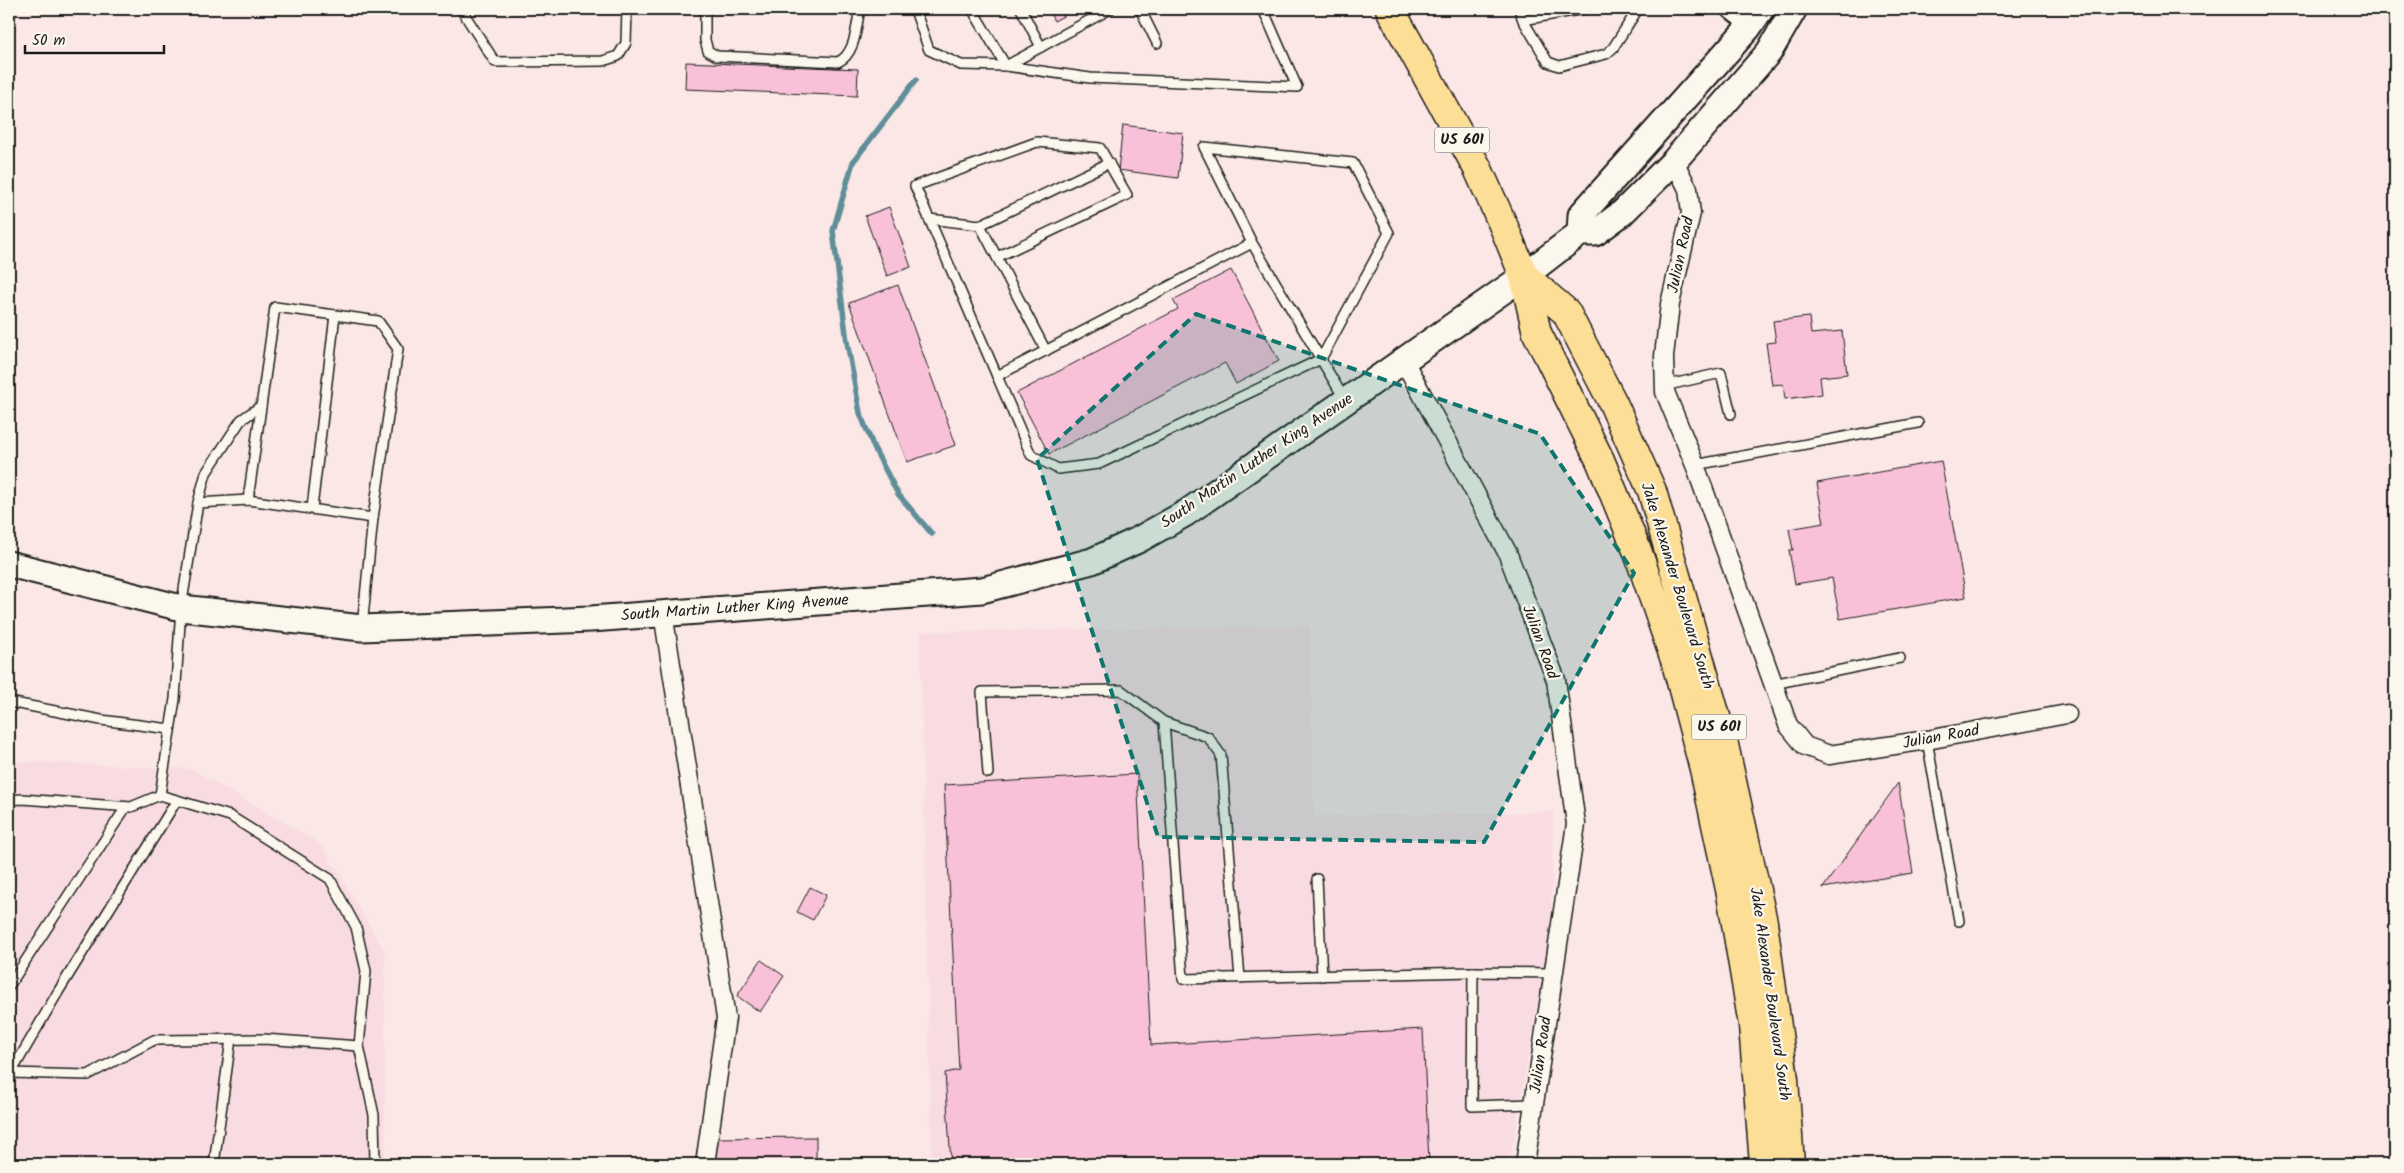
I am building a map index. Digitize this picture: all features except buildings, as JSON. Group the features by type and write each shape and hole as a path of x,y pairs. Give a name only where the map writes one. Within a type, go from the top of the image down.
{"highway":[{"name":"Jake Alexander Boulevard South","path":"1390,9 1478,169 1524,276 1537,333 1600,460 1637,550 1676,663 1704,769 1731,894 1753,1025 1764,1164"},
{"name":"Jake Alexander Boulevard South","path":"1524,276 1566,312 1613,403 1652,491 1724,746 1763,922 1784,1079 1790,1164"}],"street":[{"path":"1404,361 1524,276 1580,232 1595,233 1622,213 1674,161 1769,52 1794,9"},
{"path":"1580,232 1581,215 1755,18"},
{"name":"Julian Road","path":"1674,161 1688,189 1691,213 1670,304 1664,356 1665,392 1695,466 1788,725 1804,746 1829,755 1927,740 2067,714"},
{"name":"Julian Road","path":"1404,361 1507,552 1556,680 1576,824 1525,1164"},
{"name":"South Martin Luther King Avenue","path":"9,564 181,608 362,628 581,619 982,590 1092,560 1138,540 1186,513 1404,361"},
{"path":"664,613 726,1018 705,1164"}],"lane":[{"path":"461,9 495,62 603,62 618,56 626,43 628,9"},
{"path":"705,9 705,40 708,51 718,56 838,62 846,58 850,51 860,9"},
{"path":"900,9 916,9 929,50 961,65 1006,66 1090,78 1297,87 1263,9"},
{"path":"972,9 1006,66"},
{"path":"1021,9 1041,47"},
{"path":"1006,66 1110,9"},
{"path":"1140,9 1157,43"},
{"path":"1519,9 1523,20 1548,62 1558,66 1606,54 1613,48 1638,9"},
{"path":"1523,20 1584,9"},
{"path":"1723,9 1755,18"},
{"path":"997,257 1127,195 1100,148 1037,142 914,186 1031,455 1058,469 1099,464 1321,359 1389,233 1353,162 1204,147 1252,243 1321,359 1346,402"},
{"path":"929,219 980,225 1109,164"},
{"path":"980,225 1046,351"},
{"path":"997,376 1252,243"},
{"path":"248,500 275,307 378,321 398,349 373,518 362,628"},
{"path":"312,508 335,315"},
{"path":"1664,386 1722,373 1731,414"},
{"path":"160,795 175,698 181,608 198,503 206,473 241,420 261,406"},
{"path":"1695,466 1918,423"},
{"path":"198,503 248,500 373,518"},
{"path":"1773,684 1900,658"},
{"path":"988,772 982,692 1121,690 1164,722 1208,737 1221,755 1240,978"},
{"path":"9,702 100,720 170,729"},
{"path":"1164,722 1183,979 1474,972 1554,973"},
{"path":"1927,740 1959,920"},
{"path":"9,800 22,799 130,808 160,795 230,816 330,879 356,927 366,971 359,1046 374,1115 375,1164"},
{"path":"177,800 10,1073 88,1075 154,1040 231,1039 359,1046"},
{"path":"9,986 126,807"},
{"path":"1317,879 1322,976"},
{"path":"1474,972 1472,1106 1534,1104"},
{"path":"214,1164 231,1039"}],"highlighted area":[{"path":"1196,314 1540,434 1634,573 1484,842 1158,837 1037,459"}],"shaded area":[{"path":"1310,626 1314,816 1553,812 1551,932 1509,1164 932,1164 920,632"},
{"path":"9,761 192,769 322,845 385,952 385,1164 9,1164"}],"waterway":[{"path":"916,80 853,162 833,231 847,342 860,413 874,448 898,494 932,534"}]}
